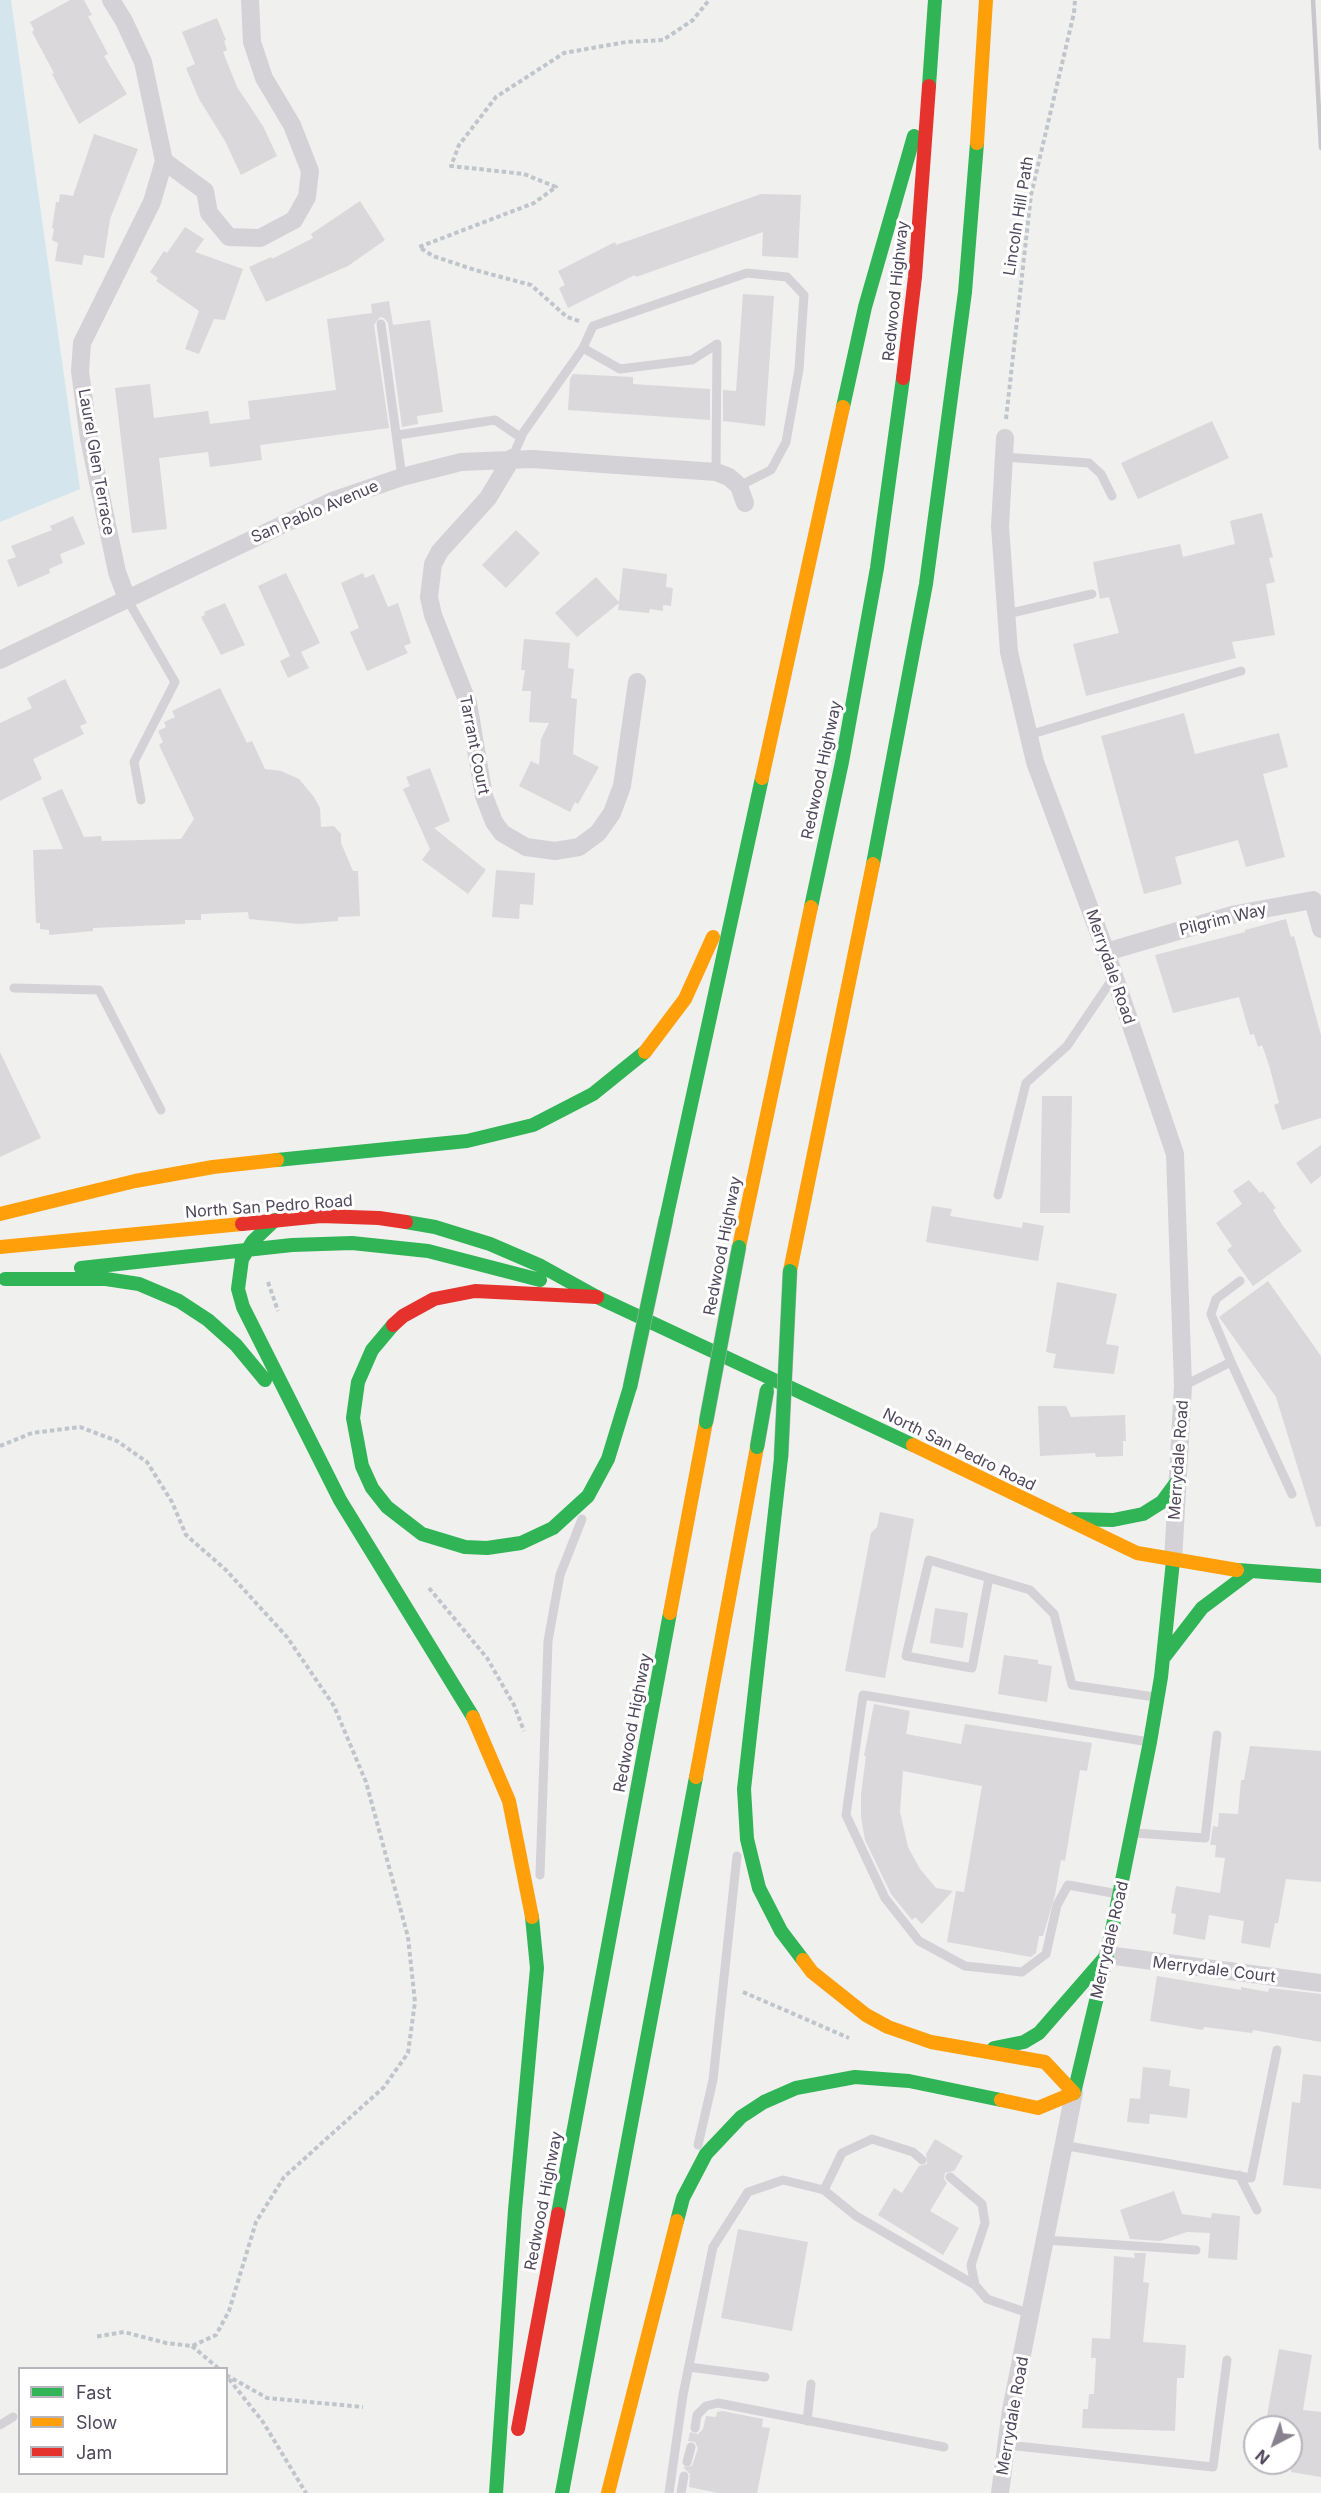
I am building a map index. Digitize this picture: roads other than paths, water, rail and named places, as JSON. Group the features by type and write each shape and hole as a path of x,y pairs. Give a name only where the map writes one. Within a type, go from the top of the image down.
{"main road":[{"name":"Redwood Highway","path":"506,2493 739,1248 842,762 877,568 909,331 931,81 935,0"},
{"path":"562,2493 790,1271 891,777 926,584 965,292 974,195 986,0"},
{"path":"597,1297 475,1291 445,1296 418,1307 386,1331 366,1360 355,1393 353,1430 362,1466 387,1507 422,1534 465,1547 487,1548 521,1544 553,1528 584,1500 599,1479 608,1459 630,1387 872,278 931,81"},
{"path":"0,1214 135,1181 213,1167 490,1138 533,1125 593,1094 630,1066 661,1034 694,981 721,912 774,725"},
{"name":"North San Pedro Road","path":"0,1247 275,1220 352,1216 406,1221 435,1227 516,1254 562,1276 597,1297 828,1404 1137,1553 1173,1561 1250,1572 1321,1576"},
{"path":"275,1220 247,1250 238,1280 243,1307 340,1500"},
{"name":"North San Pedro Road","path":"2,1279 130,1261 322,1243 402,1246 480,1263 597,1297"},
{"path":"608,2493 680,2208 693,2175 714,2144 753,2109 796,2088 831,2079 881,2077 1038,2108 1074,2093 1045,2062 1016,2055 954,2047 910,2036 866,2015 831,1989 796,1953 769,1909 752,1863 744,1815 745,1764 772,1557 781,1458 790,1271"},
{"path":"2,1279 123,1281 139,1284 198,1313 236,1345 263,1377 340,1500 454,1684 491,1754 522,1850 535,1925 537,1968 514,2210 496,2493"},
{"path":"1059,1517 1097,1521 1135,1516 1156,1507 1176,1483"},
{"name":"Merrydale Road","path":"1074,2093 1107,1956 1150,1742 1163,1659 1173,1561"},
{"path":"1163,1659 1202,1608 1250,1572"},
{"path":"954,2047 1002,2048 1031,2038 1055,2018 1096,1964 1107,1956"}],"street":[{"name":"Laurel Glen Terrace","path":"111,0 124,21 143,62 164,161 152,202 82,343 80,371 89,439 117,572 127,599"},
{"path":"164,161 205,191 209,213 229,237 260,238 294,220 307,197 310,171 292,125 264,78 252,42 250,0"},
{"name":"Merrydale Road","path":"1005,438 1000,526 1009,652 1035,762 1106,952 1175,1154 1183,1386 1173,1561"},
{"name":"San Pablo Avenue","path":"0,660 303,514 402,477 462,462 512,458 716,472 729,477 742,494"},
{"name":"Tarrant Court","path":"512,458 488,498 440,550 433,564 429,597 433,615 468,703 488,810 502,833 526,847 555,851 579,847 598,833 612,813 622,786 637,682"},
{"name":"Pilgrim Way","path":"1106,952 1236,914 1313,900 1321,929"},
{"name":"Merrydale Court","path":"1107,1956 1321,1983"},
{"name":"Merrydale Road","path":"1000,2493 1006,2445 1062,2145 1074,2093"}],"lane":[{"path":"512,458 520,437 583,348 593,326 747,273 787,277 804,295 799,369 786,442 771,470 742,494"},
{"path":"381,324 389,399 398,435 402,477"},
{"path":"583,348 620,369 692,360 717,344 716,472"},
{"path":"398,435 495,420 520,437"},
{"path":"1004,457 1089,463 1101,474 1112,496"},
{"path":"1006,614 1092,594"},
{"path":"127,599 175,682 134,762 141,800"},
{"path":"1029,735 1241,671"},
{"path":"998,1195 1026,1083 1067,1046 1113,978"},
{"path":"14,988 99,990 161,1110"},
{"path":"1240,1281 1216,1299 1211,1314 1292,1494"},
{"path":"1183,1386 1231,1362"},
{"path":"539,1892 544,1686 551,1619 569,1550 608,1459"},
{"path":"989,1578 972,1668 906,1656 929,1560 1030,1590 1054,1614 1072,1685 1158,1697"},
{"path":"1120,1894 1068,1885 1057,1905 1046,1954 1022,1972 965,1966 919,1941 885,1898 846,1815 863,1695 1150,1742"},
{"path":"1132,1833 1205,1838 1217,1735"},
{"path":"680,2208 702,2130 712,2080 733,1908 745,1764"},
{"path":"537,1968 539,1904"},
{"path":"1062,2145 1251,2178 1277,2050"},
{"path":"824,2190 842,2153 872,2139 913,2152 922,2160"},
{"path":"1239,2175 1257,2210"},
{"path":"950,2177 982,2204 985,2223 971,2265 975,2285"},
{"path":"669,2493 689,2367 713,2247 748,2192 783,2180 824,2190 856,2216 975,2285 987,2299 1031,2314"},
{"path":"1045,2240 1196,2250"},
{"path":"1006,2445 1213,2467 1227,2360"},
{"path":"689,2367 765,2377"},
{"path":"807,2421 811,2384"},
{"path":"695,2428 697,2415 706,2406 718,2403 944,2447"},
{"path":"0,2425 13,2417"},
{"path":"687,2462 691,2447"},
{"path":"681,2493 684,2476"}],"railway":[{"path":"1313,0 1321,148"}]}
